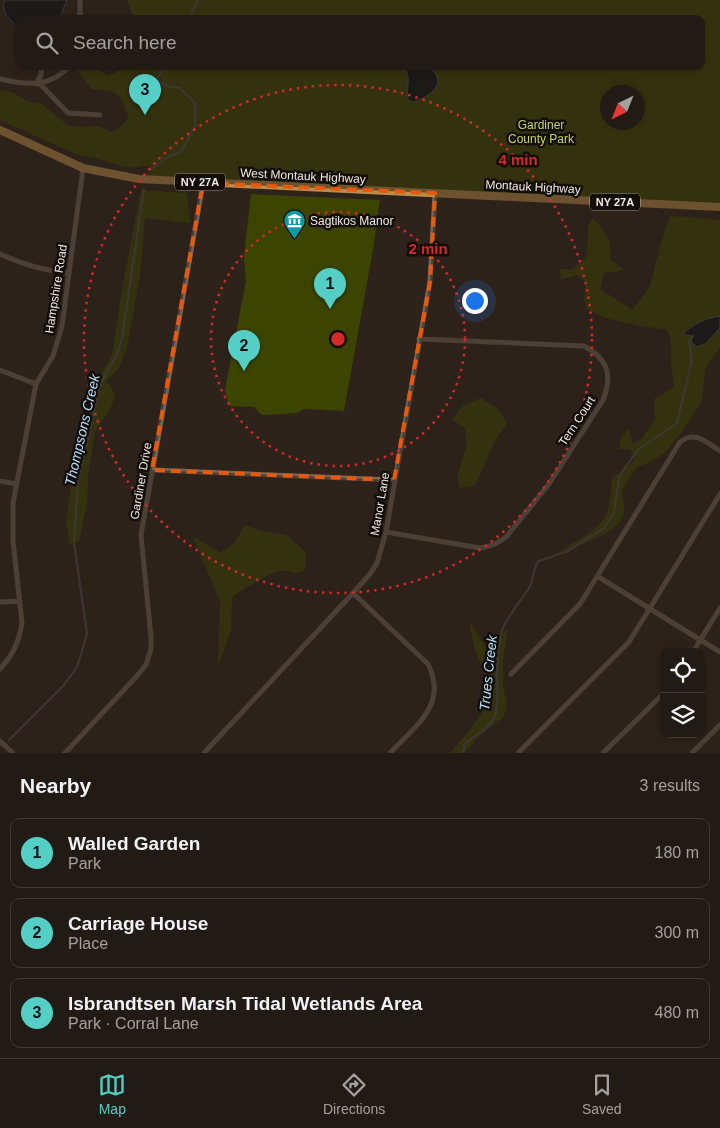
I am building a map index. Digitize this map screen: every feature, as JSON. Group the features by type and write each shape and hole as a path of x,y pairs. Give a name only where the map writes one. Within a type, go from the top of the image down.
{"main road":[{"name":"West Montauk Highway","path":"0,130 84,168 139,180 434,193"},
{"name":"Montauk Highway","path":"434,193 720,207"}],"street":[{"path":"80,0 80,15"},
{"path":"38,84 42,70"},
{"path":"0,79 38,84 53,79 64,70"},
{"path":"38,84 68,113 100,115"},
{"name":"Hampshire Road","path":"0,669 15,650 20,637 22,623 12,515 16,484 36,384 53,356 58,343 84,168"},
{"name":"Gardiner Drive","path":"65,753 146,665 151,649 141,535 203,183"},
{"name":"Manor Lane","path":"204,753 353,593 377,563 386,532 430,282 434,193"},
{"path":"0,254 26,266 69,273"},
{"name":"Tern Court","path":"386,532 480,548 490,547 500,542 549,484 603,400 608,387 609,376 605,366 593,352 584,346 420,339"},
{"path":"0,370 36,384"},
{"path":"511,674 580,604 680,442 686,437 692,436 720,451"},
{"path":"152,470 394,480"},
{"path":"0,481 16,484"},
{"path":"518,753 629,642 720,494"},
{"path":"597,576 720,652"},
{"path":"353,593 428,664 434,676 434,697 428,712 390,753"},
{"path":"0,602 20,601"},
{"path":"695,648 720,608"},
{"path":"603,753 660,697"},
{"path":"692,753 720,725"},
{"path":"0,741 13,753"},
{"path":"524,747 530,753"}],"highlighted area":[{"path":"203,183 435,193 430,282 394,480 152,470"}],"green space":[{"name":"Gardiner County Park","path":"127,0 720,0 720,207 147,181 150,165 140,167 122,166 78,155 0,120 0,90 14,93 28,102 42,104 67,125 78,127 97,126 112,132 116,130 128,119 124,103 110,91 92,89 78,70 98,70 109,76 119,70 705,70 705,15 133,15"},
{"path":"141,190 187,193 190,223 145,218 140,274 128,343 120,366 105,383 110,384 115,397 109,411 95,431 88,475 87,503 79,541 70,544 66,522 74,466 89,426 91,394 94,385 112,355"},
{"name":"Sagtikos Manor","path":"251,194 380,200 344,411 304,409 297,413 262,415 254,407 229,406 225,390 246,281 244,257"},
{"path":"670,216 720,220 720,316 700,322 684,334 692,336 693,340 714,333 720,328 720,348 705,370 702,401 681,433 665,453 637,467 621,491 624,511 618,524 603,535 557,553 602,522 608,508 612,478 635,460 630,449 619,449 621,436 629,429 633,444 641,439 655,420 654,399 674,387 671,363 671,338 667,330 615,320 587,309 584,299 586,282 577,275 561,280 560,269 573,269 587,256 588,227 593,218 609,241 610,259 624,270 604,273 600,289 633,310 650,286"},
{"path":"481,398 498,409 507,424 496,439 475,485 460,488 457,478 467,444 465,428 452,419 463,406"},
{"path":"245,525 261,531 286,535 306,552 305,570 294,573 282,571 271,574 232,597 231,631 218,666 220,601 193,537 221,553 235,542"},
{"path":"470,622 488,651 508,628 503,658 503,686 507,704 504,716 476,739 465,753 450,753 478,720 488,700 490,690 488,679 474,645"}],"shaded area":[{"path":"5,0 67,0 61,15 15,15 15,25 6,15 3,5"},
{"path":"406,70 432,70 438,82 433,91 428,95 413,102 408,100 407,96 408,74"},
{"path":"720,316 720,328 705,344 697,347 692,343 692,336 683,334 700,322"}],"waterway":[{"name":"Thompsons Creek","path":"191,15 198,0"},
{"name":"Thompsons Creek","path":"151,169 168,157 181,152 195,126 195,103 180,88 170,87 156,80 163,70"},
{"name":"Thompsons Creek","path":"9,740 63,686 77,667 87,634 74,543 78,481 101,383 116,356 122,338 144,189"},
{"name":"Trues Creek","path":"461,753 465,749 464,745 487,727 495,716 501,634 508,619 530,586 537,563 568,551 604,528 614,513 619,479 625,467 639,449 677,423 692,360 689,341 693,336"}],"place":[{"name":"Isbrandtsen Marsh Tidal Wetlands Area","path":"145,115"},
{"name":"Sagtikos Manor","path":"294,240"},
{"name":"Walled Garden","path":"330,309"},
{"name":"Carriage House","path":"244,371"}]}
